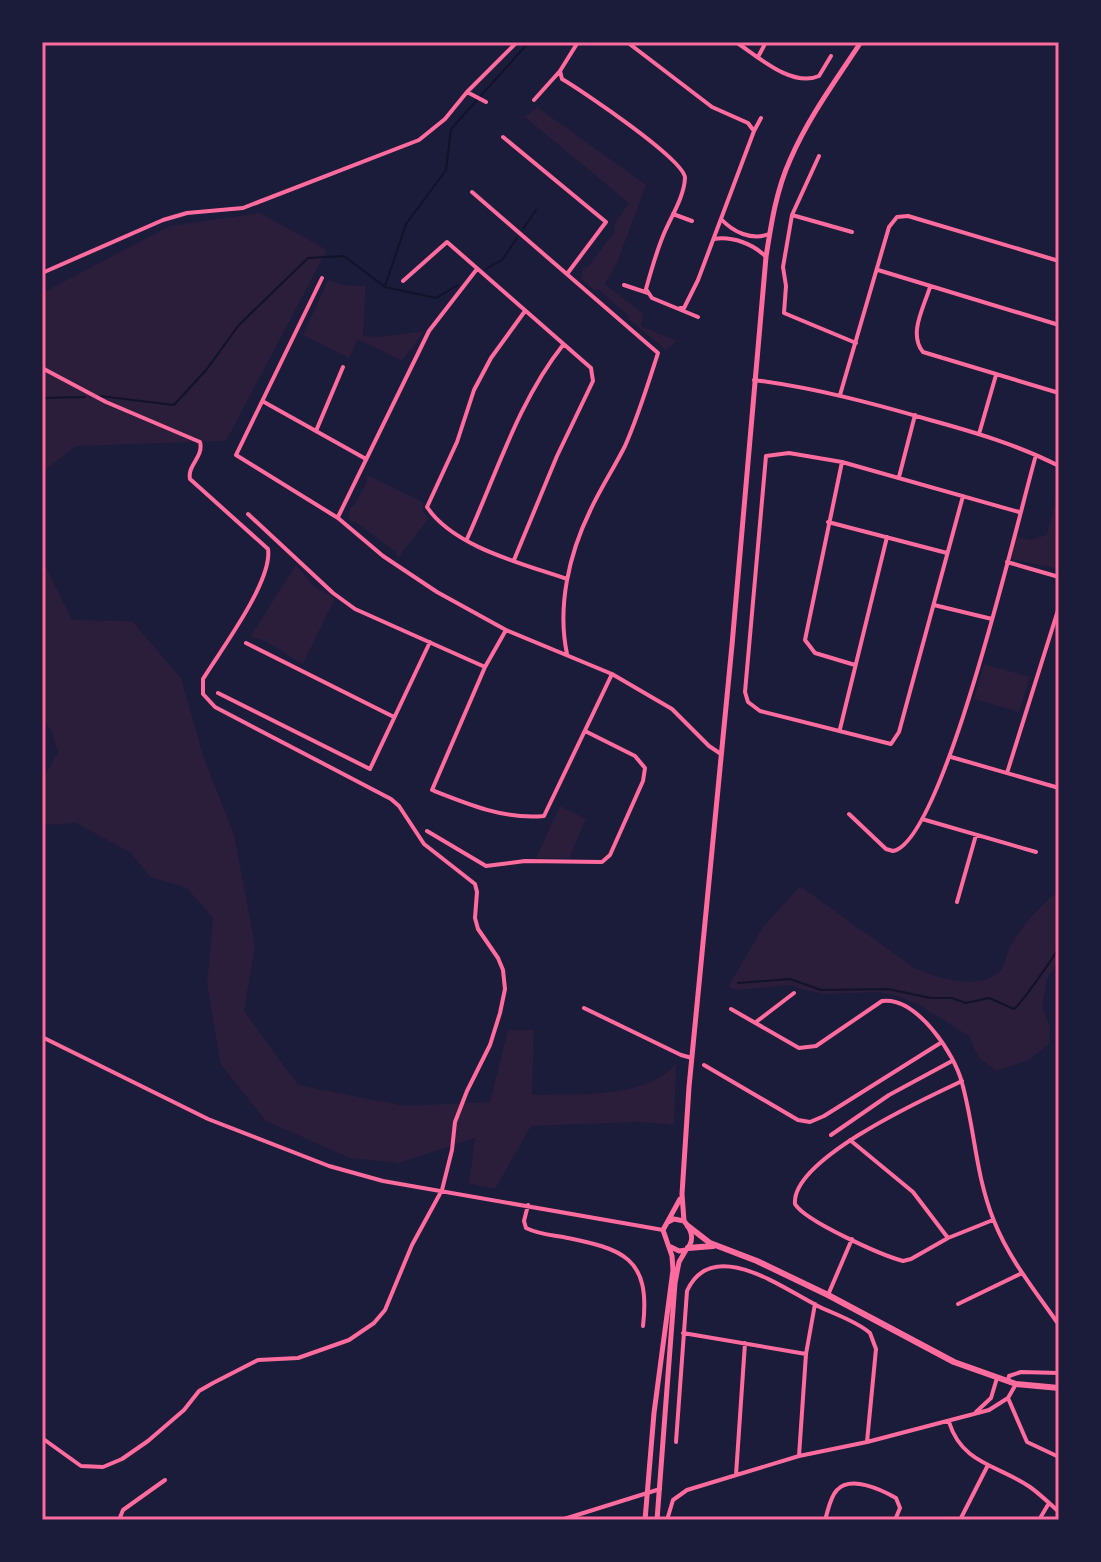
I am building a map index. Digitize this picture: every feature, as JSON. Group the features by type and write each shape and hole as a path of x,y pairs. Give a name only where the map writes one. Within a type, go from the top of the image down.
{"main road":[{"path":"657,1520 675,1283 679,1262 692,1239 686,1224 682,1194 692,1058 766,257 776,204 790,158 861,42"},
{"path":"645,1520 654,1413 673,1270 672,1256 663,1230 676,1211 682,1194"},
{"path":"668,1222 674,1219 686,1224 703,1239 828,1295 954,1362 1012,1382 1059,1388"},
{"path":"667,1243 675,1250 717,1246"}],"street":[{"path":"42,273 163,220 187,213 243,208 419,140 445,119 517,42"},
{"path":"534,100 560,71 578,42"},
{"path":"627,42 705,102 748,123 754,131"},
{"path":"736,42 790,75 805,80 819,76 831,56"},
{"path":"758,57 766,42"},
{"path":"560,71 562,79 680,166 685,180 646,289 652,298 698,317"},
{"path":"467,92 486,102"},
{"path":"678,308 684,308 689,300 761,118"},
{"path":"503,137 606,222 567,274"},
{"path":"819,156 792,215 783,267 786,286 784,313 856,343"},
{"path":"472,192 658,353 625,445 589,513 572,558 563,638 567,654"},
{"path":"673,214 692,221"},
{"path":"792,215 852,232"},
{"path":"840,395 891,223 897,217 908,216 1059,261"},
{"path":"721,219 732,229 750,236 770,234"},
{"path":"714,239 739,241 758,249 766,257"},
{"path":"403,281 447,242 591,368 593,381 557,456 514,560"},
{"path":"338,518 429,331 477,269"},
{"path":"878,270 1059,325"},
{"path":"322,278 236,455 338,518 383,556 437,592 506,630 612,674 672,709 721,754"},
{"path":"624,285 648,293"},
{"path":"930,287 916,332 918,346 928,355 1059,393"},
{"path":"525,311 491,358 474,390 457,442 427,507 434,518 467,540 568,580"},
{"path":"467,540 532,393 563,345"},
{"path":"316,431 343,367"},
{"path":"42,368 106,402 200,442 201,452 189,471 190,479 268,549 269,556 258,590 203,679 203,694 215,707 399,806 424,844 475,884 478,929 498,958 505,989 490,1045 455,1122 442,1190 412,1245 385,1310 361,1334 342,1344 298,1358 267,1357 213,1383 199,1391 184,1410 148,1441 122,1459 103,1467 81,1466 42,1438"},
{"path":"979,434 996,375"},
{"path":"754,380 803,386 915,415 979,434 1059,466"},
{"path":"264,402 366,459"},
{"path":"899,477 915,415"},
{"path":"963,496 899,732 891,744 760,711 748,702 745,692 766,456 789,453 842,462 899,477 1019,512"},
{"path":"849,814 886,849 893,851 902,848 922,819 951,757 1036,455"},
{"path":"842,462 805,640 815,653 855,665"},
{"path":"248,514 338,597 376,620 485,667"},
{"path":"828,522 947,553"},
{"path":"840,729 887,537"},
{"path":"1007,562 1059,577"},
{"path":"934,605 992,619"},
{"path":"1007,773 1059,607"},
{"path":"506,630 485,667 432,790 483,808 544,816 612,674"},
{"path":"218,693 370,769 430,642"},
{"path":"246,643 394,717"},
{"path":"427,831 486,866 525,861 602,862 610,855 643,781 645,768 635,756 585,731"},
{"path":"951,757 1059,788"},
{"path":"922,819 1036,852"},
{"path":"957,902 976,835"},
{"path":"756,1022 794,993"},
{"path":"731,1009 799,1048 811,1048 887,1000 900,1002 912,1009 942,1042 962,1081 977,1166 993,1220 1022,1273 1059,1325"},
{"path":"584,1008 692,1058"},
{"path":"42,1037 208,1119 329,1166 383,1181 663,1230"},
{"path":"704,1065 802,1121 810,1122 942,1042"},
{"path":"831,1135 889,1095 952,1061"},
{"path":"962,1081 913,1104 850,1140 812,1170 797,1188 794,1199 804,1214 852,1239 906,1261 948,1238 993,1220"},
{"path":"850,1140 913,1192 948,1238"},
{"path":"528,1205 524,1221 526,1228 600,1244 617,1251 631,1262 645,1291 643,1326"},
{"path":"828,1295 852,1239"},
{"path":"676,1442 685,1303 690,1284 697,1275 715,1267 731,1266 748,1270 865,1329 875,1342 867,1442"},
{"path":"958,1304 1022,1273"},
{"path":"799,1456 806,1354 815,1304"},
{"path":"683,1333 806,1354"},
{"path":"736,1475 745,1343"},
{"path":"1059,1373 1017,1373 1009,1376 1012,1382 1008,1398 1027,1442 1059,1457"},
{"path":"971,1415 991,1398 997,1378"},
{"path":"668,1519 671,1503 681,1493 799,1456 949,1422 996,1407 1008,1398"},
{"path":"949,1422 958,1444 988,1465 1030,1487 1059,1512"},
{"path":"960,1520 988,1465"},
{"path":"119,1520 123,1510 165,1480"},
{"path":"825,1520 835,1492 846,1485 857,1484 895,1496 900,1503 895,1520"},
{"path":"561,1520 660,1489"},
{"path":"1039,1520 1049,1503"}],"shaded area":[{"path":"537,107 646,185 617,263 605,284 643,314 641,326 677,341 666,350 598,289 594,290 581,279 583,268 588,267 615,231 614,225 629,203 525,117"},
{"path":"260,213 327,250 226,441 77,446 42,472 42,293 170,226"},
{"path":"328,280 343,285 366,286 363,336 381,337 424,331 402,361 358,339 349,358 303,335"},
{"path":"367,475 423,502 423,511 428,519 398,558 396,552 349,520 350,507 354,506 367,482"},
{"path":"1059,488 1059,569 1011,559 1016,536 1029,540 1047,535"},
{"path":"42,559 72,620 132,621 181,678 203,755 234,835 255,945 244,1011 298,1085 405,1106 490,1102 508,1030 534,1030 532,1095 589,1094 629,1089 664,1075 676,1063 674,1125 638,1122 531,1126 495,1189 469,1183 475,1138 399,1163 350,1158 266,1121 221,1065 207,984 213,918 187,888 150,877 131,853 76,823 42,825 42,780 58,752 51,730 42,720"},
{"path":"296,565 314,587 335,598 303,664 271,644 250,637"},
{"path":"984,664 1030,677 1019,712 974,699"},
{"path":"560,806 586,819 569,858 536,858"},
{"path":"800,886 913,967 945,979 971,982 993,977 1001,970 1020,931 1059,890 1059,960 1047,979 1042,1008 1050,1026 1049,1044 1029,1060 996,1071 978,1057 969,1036 919,1005 898,996 877,992 827,994 791,985 737,990 728,987 763,927"}],"waterway":[{"path":"385,286 406,224 446,170 451,129 529,42"},
{"path":"523,229 536,210"},
{"path":"486,269 502,260 517,238"},
{"path":"100,396 174,405 207,369 238,326 308,258 344,256 385,287 436,298 458,285"},
{"path":"42,398 85,397"},
{"path":"738,983 790,979 821,990 888,989 931,998 952,998 966,1003 989,998 1014,1009 1059,947"}]}
